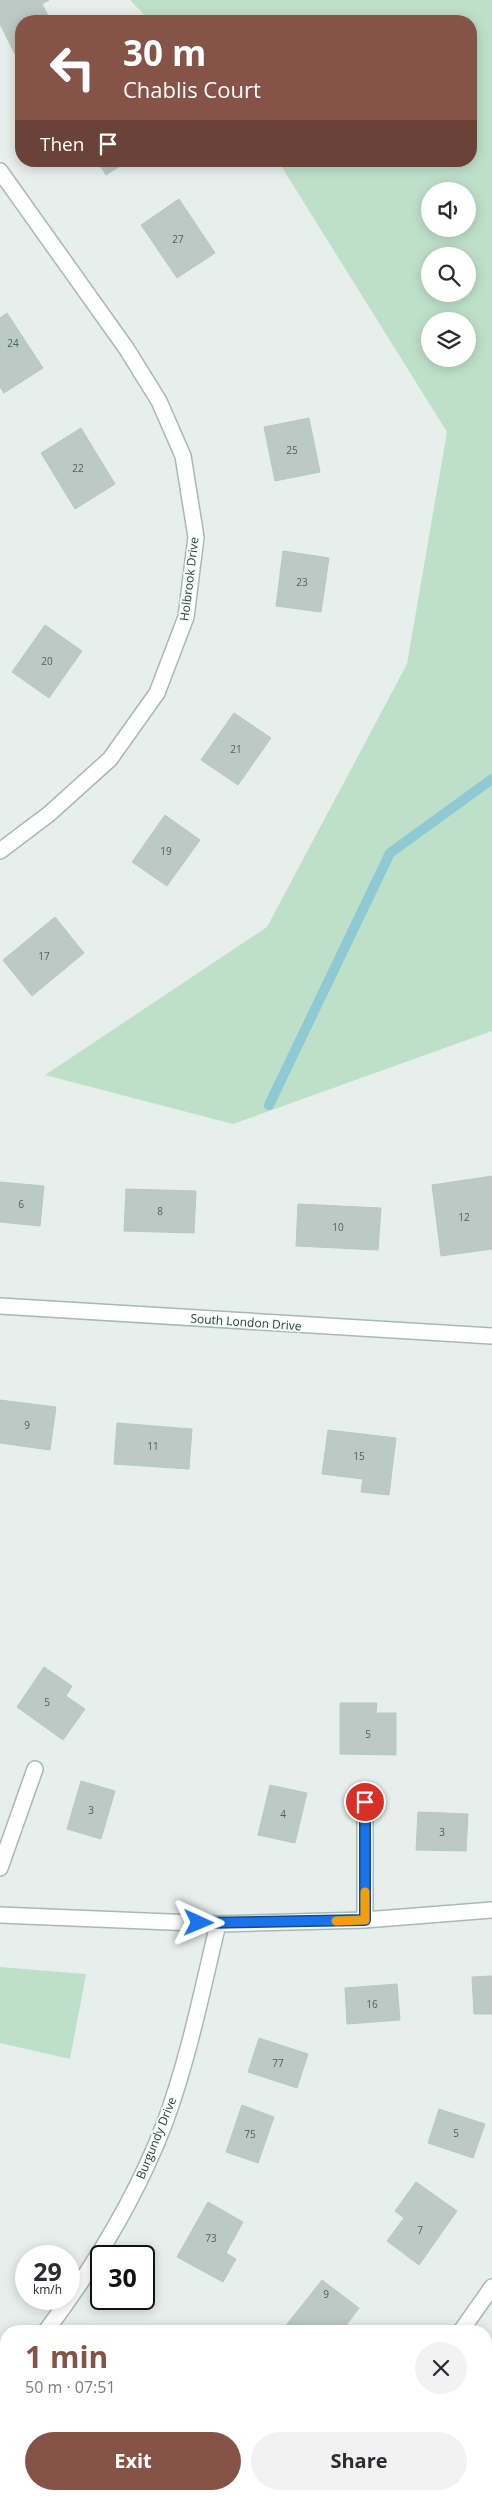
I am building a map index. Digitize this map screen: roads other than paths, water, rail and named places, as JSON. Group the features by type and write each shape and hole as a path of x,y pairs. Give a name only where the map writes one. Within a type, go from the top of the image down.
{"street":[{"name":"Holbrook Drive","path":"0,171 126,348 159,401 183,456 196,537 186,617 157,693 110,759 48,814 0,852"},
{"name":"South London Drive","path":"0,1306 492,1336"},
{"path":"0,1868 34,1769"},
{"path":"365,1802 365,1920"},
{"path":"0,1915 218,1924 365,1920 492,1910"},
{"name":"Burgundy Drive","path":"51,2325 80,2286 113,2232 142,2176 164,2124 182,2068 218,1924"},
{"path":"465,2325 492,2287"}],"waterway":[{"path":"269,1105 390,853 492,779"}]}
